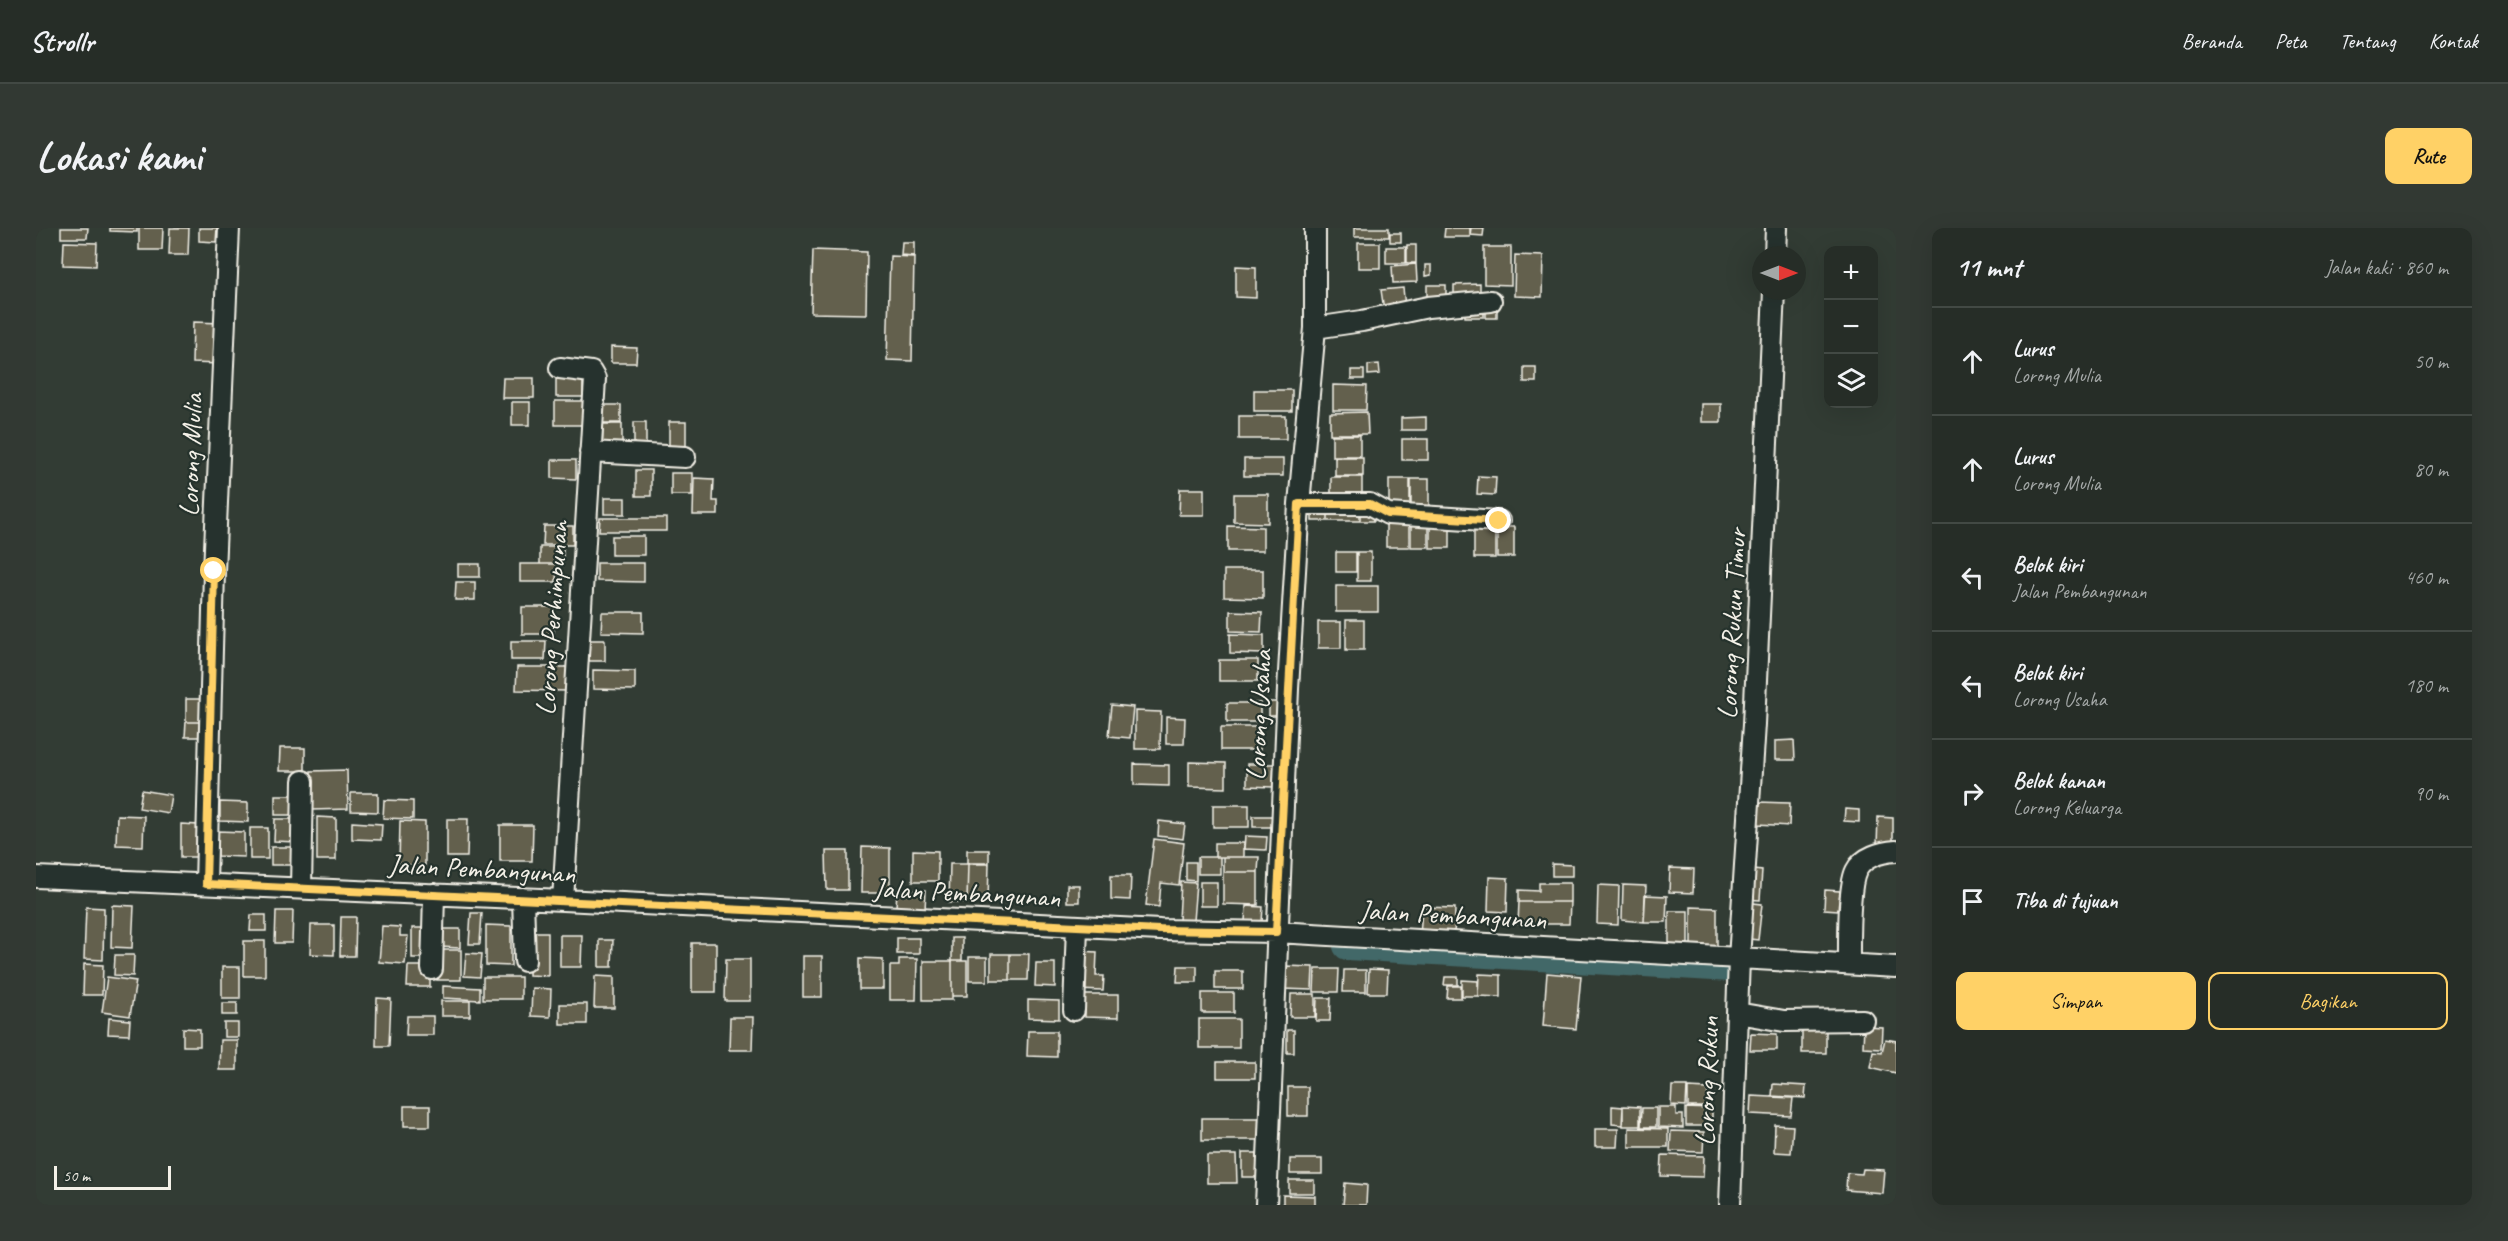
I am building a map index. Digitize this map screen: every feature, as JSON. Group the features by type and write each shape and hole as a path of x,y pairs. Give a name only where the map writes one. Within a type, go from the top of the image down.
{"street":[{"name":"Lorong Mulia","path":"206,884 211,687 229,228"},
{"name":"Lorong Usaha","path":"1266,1205 1288,695 1299,504 1315,328 1315,228"},
{"path":"1776,228 1776,246"},
{"name":"Lorong Rukun Timur","path":"1739,959 1755,713 1774,300"},
{"path":"1315,328 1428,307 1491,301"},
{"name":"Lorong Perhimpunan","path":"560,368 591,372 594,375 563,900"},
{"path":"590,452 685,457"},
{"path":"1299,504 1370,504 1388,514 1499,521"},
{"path":"301,888 303,781"},
{"path":"1849,964 1850,918 1855,872 1869,858 1896,851"},
{"name":"Jalan Pembangunan","path":"36,877 523,898 1077,926 1276,932 1896,967"},
{"path":"432,969 434,894"},
{"path":"523,898 525,961"},
{"path":"1074,1010 1077,926"},
{"name":"Lorong Rukun","path":"1730,1205 1739,959"},
{"path":"1737,1013 1784,1021 1863,1020"}],"building":[{"path":"61,228 88,228 87,238 61,238"},
{"path":"110,228 137,228 137,232 110,231"},
{"path":"139,228 163,228 162,250 139,250"},
{"path":"170,228 189,228 188,255 169,255"},
{"path":"199,228 217,228 216,242 199,241"},
{"path":"1354,228 1389,228 1389,237 1354,237"},
{"path":"1445,228 1470,228 1470,237 1444,237"},
{"path":"1471,228 1484,228 1483,236 1470,235"},
{"path":"1390,233 1401,233 1401,242 1390,242"},
{"path":"64,242 97,243 96,266 63,265"},
{"path":"902,242 914,242 914,256 901,255"},
{"path":"1358,243 1380,243 1380,268 1358,268"},
{"path":"1407,245 1416,245 1416,263 1407,263"},
{"path":"1386,247 1406,247 1406,263 1386,263"},
{"path":"1484,247 1511,247 1511,285 1484,284"},
{"path":"813,250 867,252 866,314 811,313"},
{"path":"1515,255 1543,256 1542,297 1514,296"},
{"path":"890,256 914,257 912,361 887,360"},
{"path":"1416,264 1417,282 1393,283 1392,266"},
{"path":"1425,265 1431,265 1431,275 1425,276"},
{"path":"1236,266 1256,267 1256,298 1236,297"},
{"path":"1480,284 1480,295 1454,296 1454,285"},
{"path":"1427,285 1446,285 1446,305 1427,304"},
{"path":"1403,288 1405,307 1384,310 1381,290"},
{"path":"1486,305 1497,305 1497,318 1486,318"},
{"path":"1464,306 1484,306 1484,317 1465,317"},
{"path":"193,322 221,323 220,364 192,363"},
{"path":"611,347 637,348 636,363 611,363"},
{"path":"1379,364 1380,374 1368,375 1368,365"},
{"path":"1524,367 1536,367 1536,382 1524,382"},
{"path":"1351,370 1364,370 1364,379 1351,379"},
{"path":"503,378 534,378 534,398 502,398"},
{"path":"556,379 583,379 583,397 556,397"},
{"path":"1333,385 1367,386 1366,410 1333,410"},
{"path":"1254,390 1292,390 1292,411 1254,411"},
{"path":"555,401 585,401 584,425 555,425"},
{"path":"512,402 530,402 530,425 512,425"},
{"path":"1701,404 1721,404 1721,422 1701,422"},
{"path":"603,405 621,405 621,423 603,423"},
{"path":"1367,412 1368,434 1330,434 1330,413"},
{"path":"1239,416 1286,416 1286,439 1239,439"},
{"path":"1426,417 1426,430 1401,430 1401,418"},
{"path":"634,422 646,422 646,447 634,447"},
{"path":"669,422 686,422 686,446 669,446"},
{"path":"603,424 622,424 622,452 602,452"},
{"path":"1332,435 1360,435 1360,456 1332,456"},
{"path":"1402,439 1428,439 1428,460 1402,460"},
{"path":"1335,457 1363,457 1363,476 1335,476"},
{"path":"1244,459 1283,459 1283,476 1244,476"},
{"path":"552,460 576,460 576,479 552,478"},
{"path":"636,470 651,470 651,496 636,496"},
{"path":"671,473 692,473 692,495 671,495"},
{"path":"1478,476 1496,477 1495,495 1477,494"},
{"path":"1331,477 1362,477 1362,494 1331,494"},
{"path":"694,478 714,479 713,501 718,501 718,515 693,515"},
{"path":"1389,479 1410,479 1410,507 1389,507"},
{"path":"1411,479 1429,479 1429,507 1411,507"},
{"path":"1180,489 1204,489 1204,515 1179,515"},
{"path":"1234,494 1268,494 1268,523 1234,522"},
{"path":"604,498 625,498 625,514 604,514"},
{"path":"1312,509 1328,509 1328,521 1312,521"},
{"path":"1328,509 1360,509 1360,521 1328,521"},
{"path":"1360,509 1374,509 1374,521 1360,521"},
{"path":"600,518 666,518 666,531 599,531"},
{"path":"1386,522 1409,522 1409,547 1386,547"},
{"path":"1411,524 1428,524 1428,547 1411,547"},
{"path":"544,526 573,526 573,545 543,545"},
{"path":"1228,526 1263,527 1263,551 1228,551"},
{"path":"1430,526 1450,526 1450,548 1430,548"},
{"path":"1474,526 1495,526 1495,558 1474,558"},
{"path":"1497,527 1514,527 1514,557 1497,557"},
{"path":"612,536 644,536 644,555 612,555"},
{"path":"540,547 563,547 563,564 540,564"},
{"path":"1336,552 1356,552 1356,572 1336,572"},
{"path":"1357,552 1371,552 1371,581 1357,581"},
{"path":"597,563 644,563 644,582 597,581"},
{"path":"458,564 480,564 480,577 458,577"},
{"path":"520,564 557,564 556,582 520,582"},
{"path":"1224,570 1263,570 1263,598 1224,597"},
{"path":"456,582 475,582 475,600 455,600"},
{"path":"1336,586 1378,586 1378,612 1336,612"},
{"path":"522,607 554,607 554,634 522,634"},
{"path":"1230,611 1262,612 1261,632 1230,631"},
{"path":"602,612 643,612 643,633 601,632"},
{"path":"1346,620 1364,620 1364,650 1346,650"},
{"path":"1318,622 1341,622 1341,648 1318,648"},
{"path":"1230,634 1264,635 1264,654 1230,653"},
{"path":"589,640 605,640 605,661 589,661"},
{"path":"511,641 546,641 545,660 511,660"},
{"path":"1219,660 1258,660 1258,681 1219,681"},
{"path":"517,667 568,667 568,691 516,690"},
{"path":"593,670 635,671 635,690 593,689"},
{"path":"186,699 204,699 204,722 186,722"},
{"path":"1269,702 1283,702 1284,716 1269,716"},
{"path":"1227,703 1260,703 1260,722 1227,722"},
{"path":"1112,705 1133,707 1130,738 1109,736"},
{"path":"1135,711 1161,712 1160,749 1135,749"},
{"path":"1166,717 1185,718 1184,744 1166,744"},
{"path":"186,722 204,722 204,737 185,737"},
{"path":"1221,727 1260,727 1260,750 1221,750"},
{"path":"1794,740 1795,760 1775,760 1775,741"},
{"path":"280,748 305,748 305,771 279,771"},
{"path":"1189,762 1226,763 1226,788 1189,787"},
{"path":"1134,764 1169,765 1169,786 1134,785"},
{"path":"1247,764 1274,764 1273,787 1247,786"},
{"path":"347,770 348,809 312,810 311,771"},
{"path":"142,790 171,795 168,813 139,808"},
{"path":"351,793 378,793 378,812 351,811"},
{"path":"275,795 301,795 301,815 275,815"},
{"path":"384,800 413,801 413,819 383,818"},
{"path":"220,802 248,803 248,822 220,821"},
{"path":"1759,802 1790,803 1789,826 1758,824"},
{"path":"1213,805 1249,805 1249,827 1213,827"},
{"path":"1845,809 1859,810 1859,822 1844,821"},
{"path":"117,815 144,816 143,846 116,845"},
{"path":"1253,816 1272,816 1272,827 1253,827"},
{"path":"317,817 336,818 336,860 317,860"},
{"path":"1878,817 1893,818 1893,846 1877,846"},
{"path":"275,819 296,819 296,842 274,841"},
{"path":"447,819 468,819 467,857 447,857"},
{"path":"400,821 425,822 425,865 399,865"},
{"path":"1159,821 1185,824 1183,839 1158,836"},
{"path":"352,822 382,824 381,840 352,839"},
{"path":"181,824 199,825 199,857 181,857"},
{"path":"500,825 533,825 532,861 500,861"},
{"path":"250,828 268,828 268,859 250,859"},
{"path":"218,831 244,832 244,857 218,856"},
{"path":"1245,836 1267,837 1266,850 1244,849"},
{"path":"1154,839 1184,843 1179,885 1161,883 1159,907 1146,905"},
{"path":"1215,843 1243,843 1243,857 1215,857"},
{"path":"271,847 297,847 297,865 271,865"},
{"path":"862,847 890,848 890,893 861,893"},
{"path":"913,850 938,851 938,881 913,881"},
{"path":"967,850 989,850 989,863 967,863"},
{"path":"826,851 848,851 848,890 827,890"},
{"path":"1198,857 1220,857 1220,874 1198,874"},
{"path":"1223,857 1259,857 1258,872 1223,872"},
{"path":"1186,862 1196,862 1196,881 1186,880"},
{"path":"950,864 968,864 967,902 949,902"},
{"path":"968,864 989,864 988,902 967,901"},
{"path":"1552,864 1572,865 1572,876 1552,876"},
{"path":"1670,868 1694,869 1693,893 1669,892"},
{"path":"1746,869 1762,871 1760,900 1744,899"},
{"path":"1223,872 1258,872 1258,905 1223,904"},
{"path":"1111,875 1131,875 1130,900 1111,899"},
{"path":"1489,877 1508,878 1507,912 1488,911"},
{"path":"1181,882 1196,883 1193,921 1179,920"},
{"path":"1200,882 1217,882 1217,906 1200,906"},
{"path":"1539,883 1570,883 1570,902 1519,902 1519,890 1539,891"},
{"path":"1067,885 1079,885 1079,902 1067,902"},
{"path":"1598,885 1619,886 1618,925 1597,924"},
{"path":"1623,885 1646,886 1644,922 1622,920"},
{"path":"897,889 926,890 925,909 896,908"},
{"path":"1825,890 1840,891 1838,910 1824,909"},
{"path":"1645,895 1667,896 1666,922 1644,922"},
{"path":"1519,902 1570,902 1569,924 1518,924"},
{"path":"1744,902 1762,904 1758,940 1741,938"},
{"path":"112,905 134,906 132,948 111,947"},
{"path":"1246,906 1263,907 1262,922 1245,921"},
{"path":"86,907 104,908 103,960 84,959"},
{"path":"1422,907 1455,908 1454,938 1420,937"},
{"path":"1691,907 1717,908 1717,949 1691,949"},
{"path":"276,911 293,911 292,943 275,943"},
{"path":"1669,911 1688,911 1688,945 1669,945"},
{"path":"471,913 482,913 480,944 469,944"},
{"path":"251,915 266,915 266,931 250,931"},
{"path":"341,917 356,917 355,956 340,956"},
{"path":"311,925 334,925 334,955 310,954"},
{"path":"486,925 511,926 511,966 486,965"},
{"path":"382,926 400,927 400,936 408,936 405,964 379,962"},
{"path":"412,928 432,928 432,958 412,958"},
{"path":"440,929 460,929 460,948 440,947"},
{"path":"530,932 548,932 548,976 529,975"},
{"path":"560,935 582,935 581,967 560,967"},
{"path":"897,938 919,938 919,954 897,954"},
{"path":"952,938 962,938 962,961 952,961"},
{"path":"599,940 613,940 612,967 599,967"},
{"path":"244,941 265,941 265,976 244,976"},
{"path":"692,943 716,943 716,992 692,992"},
{"path":"437,950 461,950 461,980 437,980"},
{"path":"1080,951 1097,952 1096,976 1104,976 1103,991 1078,990"},
{"path":"466,953 482,954 480,977 464,976"},
{"path":"991,954 1010,954 1010,980 991,980"},
{"path":"1010,954 1029,954 1028,980 1010,980"},
{"path":"115,955 134,955 133,976 114,975"},
{"path":"803,956 822,956 822,997 803,997"},
{"path":"969,957 987,957 987,981 969,981"},
{"path":"860,958 883,959 883,989 860,989"},
{"path":"726,959 750,959 750,1001 725,1001"},
{"path":"899,959 917,959 916,1000 890,1000 890,966 899,966"},
{"path":"923,961 952,961 952,1000 923,1000"},
{"path":"952,961 967,961 967,996 952,996"},
{"path":"1036,963 1055,963 1055,987 1035,986"},
{"path":"84,964 103,965 102,995 83,995"},
{"path":"408,966 430,966 430,987 407,987"},
{"path":"1178,966 1197,966 1197,982 1177,982"},
{"path":"1284,966 1313,967 1312,990 1283,989"},
{"path":"222,967 240,967 240,998 222,998"},
{"path":"1315,969 1339,969 1338,992 1314,992"},
{"path":"1369,969 1388,970 1387,993 1368,993"},
{"path":"1344,970 1366,970 1366,992 1343,992"},
{"path":"1215,971 1243,971 1243,989 1215,989"},
{"path":"1547,973 1581,976 1576,1029 1543,1026"},
{"path":"1479,974 1501,975 1501,997 1478,996"},
{"path":"595,976 614,977 614,1008 594,1008"},
{"path":"107,977 136,981 130,1016 102,1012"},
{"path":"483,977 521,977 521,999 483,999"},
{"path":"1445,977 1458,977 1458,985 1444,985"},
{"path":"1462,980 1478,981 1478,996 1462,996"},
{"path":"443,986 480,988 480,1000 443,998"},
{"path":"1448,986 1461,986 1461,998 1447,998"},
{"path":"532,988 551,989 550,1017 531,1016"},
{"path":"1202,993 1234,993 1234,1013 1202,1013"},
{"path":"1291,994 1315,994 1315,1017 1290,1017"},
{"path":"1085,995 1118,995 1118,1018 1085,1017"},
{"path":"377,998 391,999 389,1046 376,1046"},
{"path":"1317,998 1331,998 1330,1021 1316,1021"},
{"path":"1028,1000 1059,1001 1059,1019 1028,1018"},
{"path":"441,1001 470,1001 470,1016 441,1016"},
{"path":"222,1003 237,1003 237,1015 222,1015"},
{"path":"560,1004 587,1004 587,1024 560,1024"},
{"path":"407,1016 433,1016 433,1035 406,1035"},
{"path":"730,1017 753,1017 752,1050 729,1050"},
{"path":"109,1018 130,1020 129,1035 108,1034"},
{"path":"1199,1019 1239,1019 1239,1048 1199,1048"},
{"path":"224,1023 238,1023 238,1037 224,1037"},
{"path":"1864,1026 1882,1027 1881,1048 1863,1047"},
{"path":"183,1028 200,1029 200,1046 183,1046"},
{"path":"1287,1030 1294,1030 1294,1053 1287,1053"},
{"path":"1802,1030 1826,1031 1826,1053 1802,1053"},
{"path":"1028,1031 1057,1031 1057,1057 1027,1056"},
{"path":"1751,1033 1777,1034 1777,1050 1750,1050"},
{"path":"1885,1039 1896,1041 1896,1073 1870,1067 1873,1051 1882,1052"},
{"path":"220,1040 237,1040 237,1070 219,1070"},
{"path":"1217,1062 1255,1062 1255,1078 1217,1078"},
{"path":"1773,1084 1806,1086 1805,1098 1772,1096"},
{"path":"1672,1086 1687,1086 1686,1106 1671,1105"},
{"path":"1288,1087 1308,1087 1308,1116 1288,1116"},
{"path":"1688,1088 1708,1089 1707,1107 1688,1107"},
{"path":"1751,1096 1793,1098 1791,1116 1750,1114"},
{"path":"404,1106 430,1106 430,1126 404,1126"},
{"path":"1612,1106 1623,1107 1622,1125 1612,1124"},
{"path":"1623,1106 1640,1107 1640,1126 1623,1126"},
{"path":"1658,1107 1676,1107 1676,1115 1683,1115 1683,1128 1658,1127"},
{"path":"1642,1108 1656,1108 1656,1127 1641,1127"},
{"path":"1686,1108 1712,1109 1712,1126 1686,1126"},
{"path":"1202,1118 1260,1118 1260,1140 1202,1140"},
{"path":"1775,1125 1793,1126 1791,1153 1774,1152"},
{"path":"1629,1128 1668,1129 1668,1147 1629,1147"},
{"path":"1595,1129 1618,1129 1617,1147 1595,1147"},
{"path":"1671,1131 1704,1132 1703,1152 1670,1151"},
{"path":"1242,1153 1257,1153 1257,1177 1242,1177"},
{"path":"1207,1155 1236,1155 1237,1183 1207,1183"},
{"path":"1662,1155 1704,1156 1703,1177 1661,1176"},
{"path":"1290,1159 1322,1159 1322,1174 1290,1174"},
{"path":"1863,1169 1884,1170 1882,1193 1846,1190 1847,1173 1862,1174"},
{"path":"1289,1180 1314,1180 1314,1193 1289,1193"},
{"path":"1345,1183 1367,1185 1366,1205 1343,1205"},
{"path":"1283,1195 1315,1196 1315,1205 1283,1205"}],"waterway":[{"path":"1347,946 1731,968"}],"route":[{"path":"214,571 206,884 1160,930 1276,932 1299,504 1370,504 1388,514 1499,521"}]}
